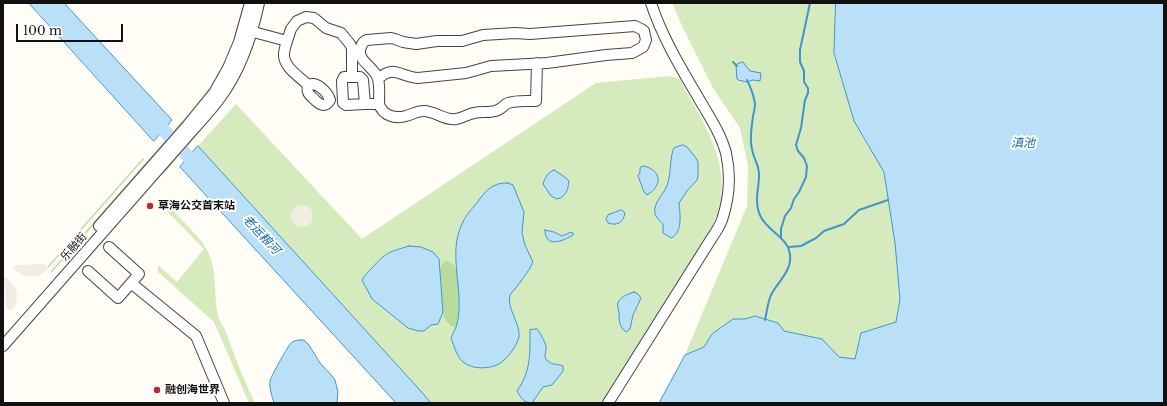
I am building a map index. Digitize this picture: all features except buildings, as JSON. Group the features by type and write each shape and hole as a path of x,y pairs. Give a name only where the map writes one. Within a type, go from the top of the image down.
{"street":[{"path":"248,30 250,3"},
{"path":"161,161 189,129 221,81 248,30 259,3"},
{"path":"608,403 722,220 727,199 729,178 726,154 721,137 665,38 651,3"},
{"path":"308,85 288,66 285,61 284,54 291,28 297,21 306,17 314,18 326,28 341,33 350,44 352,48 352,77"},
{"path":"378,79 385,72 389,71 418,78 466,73 491,66 536,63 547,63 606,54 632,53 646,44 646,36 641,29 635,26 530,34 515,33 483,35 462,41 436,41 416,44 391,38 367,40 364,41 360,48 360,56 371,67 378,79 380,108 384,113 391,117 404,116 413,112 423,111 434,112 447,118 457,119 475,113 494,112 508,103 536,101 536,63"},
{"path":"248,30 287,41"},
{"path":"365,104 363,80 360,77 344,77 342,81 343,103 346,105 379,104"},
{"name":"乐融街","path":"3,336 161,161"},
{"name":"乐融街","path":"3,346 161,161"},
{"path":"88,272 118,298 139,274 109,247"},
{"path":"131,283 196,336 224,403"}],"green space":[{"path":"672,3 836,3 834,53 854,121 884,172 895,243 900,299 896,322 861,333 856,359 839,357 822,339 784,331 777,323 755,316 745,319 733,319 712,334 704,347 685,355 747,206 748,166 740,128 713,88"},
{"path":"251,51 238,79 222,104 170,167 160,175"},
{"path":"669,76 679,78 703,121 716,150 722,181 720,204 705,242 603,403 431,403 198,146 236,104 362,239 596,83"},
{"path":"209,88 210,90 192,114 51,273 51,271 190,112"},
{"path":"143,158 144,159 48,268 47,267"},
{"path":"157,201 170,205 200,239 208,252 213,267 219,317 239,368 255,403 249,403 214,322 158,272 158,265 177,282 204,249"},
{"path":"446,261 451,263 457,271 459,303 456,327 453,327 447,323 443,312 440,270 443,263"}],"shaded area":[{"path":"302,205 310,208 313,216 310,224 302,227 294,224 291,216 294,208"},
{"path":"44,264 48,268 41,275 37,276 24,276 13,268 15,265"},
{"path":"5,276 13,285 17,293 16,305 11,311 6,308"}],"water":[{"path":"29,3 64,3 172,120 154,141"},
{"name":"滇池","path":"836,3 1164,3 1164,403 659,403 685,355 704,347 712,334 733,319 745,319 755,316 778,323 784,331 822,339 839,357 855,359 861,333 896,322 900,299 895,243 884,172 854,121 834,53"},
{"path":"743,62 750,71 761,73 760,81 753,80 747,82 737,79 736,65"},
{"path":"683,145 687,147 698,162 698,176 697,180 679,203 679,227 675,235 671,238 663,233 663,224 657,217 655,211 656,204 667,186 674,148"},
{"path":"198,146 431,403 396,403 180,167"},
{"path":"644,166 655,171 658,179 656,187 647,195 644,192 638,176 640,168"},
{"path":"554,170 569,181 566,193 563,197 557,199 551,196 543,184 547,176"},
{"path":"508,183 513,185 524,212 522,233 525,245 533,262 510,295 510,305 519,332 519,337 516,344 502,362 491,367 481,368 467,365 461,360 451,338 457,326 459,312 456,248 462,224 468,213 490,188 497,184"},
{"path":"622,210 625,213 623,219 619,223 608,223 606,219 608,215"},
{"path":"545,230 562,236 571,232 573,235 560,241 551,242 546,236"},
{"path":"409,246 421,247 433,252 439,259 443,312 438,324 431,325 424,331 408,328 372,299 362,280 368,272 385,256 392,251"},
{"path":"634,292 641,298 633,315 630,329 626,332 620,323 618,302 627,294"},
{"path":"537,329 540,332 546,346 545,358 551,363 563,366 563,371 552,385 543,387 532,403 529,403 523,400 517,391 522,384 529,362 530,330"},
{"path":"304,340 309,345 320,363 335,380 338,392 337,403 274,403 270,381 292,342"}],"waterway":[{"path":"781,238 781,229 785,216 791,208 794,199 806,177 807,166 796,145 801,128 805,100 808,93 808,88 804,82 804,71 800,62 800,50 810,3"},
{"path":"733,62 737,66"},
{"path":"747,80 755,104 751,128 751,141 759,172 757,205 760,216 769,228 785,242 790,255 789,266 771,296 765,320"},
{"name":"老运粮河","path":"151,116 200,170"},
{"path":"789,247 801,246 816,238 824,231 844,224 859,210 888,200"}],"place":[{"name":"草海公交首末站","path":"150,206"},
{"name":"融创海世界","path":"157,390"}]}
